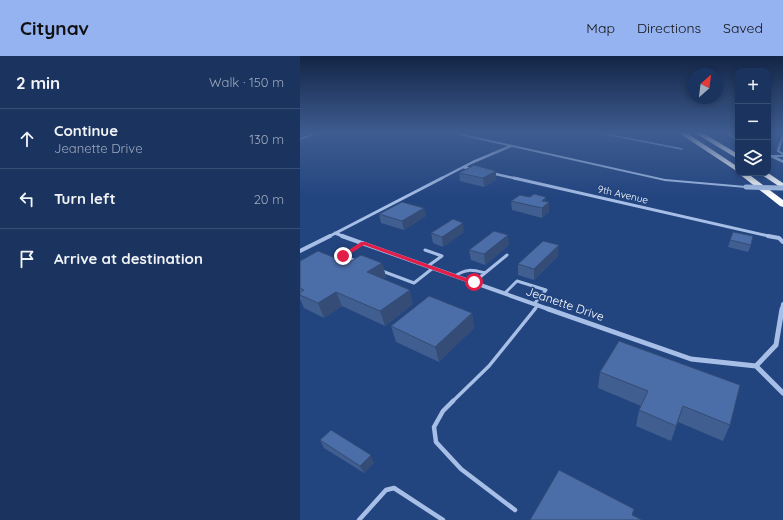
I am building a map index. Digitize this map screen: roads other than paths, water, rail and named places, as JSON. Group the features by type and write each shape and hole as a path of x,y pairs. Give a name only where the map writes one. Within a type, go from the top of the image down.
{"highway":[{"path":"714,155 735,168"},
{"path":"746,176 783,204"},
{"path":"767,176 783,188"}],"street":[{"path":"300,251 490,155"},
{"path":"555,155 584,160 596,160"},
{"path":"555,155 665,180 746,187 783,188"},
{"path":"568,155 667,176 713,184"},
{"path":"773,156 783,162"},
{"path":"463,167 478,170"},
{"name":"9th Avenue","path":"485,172 780,238 783,242"},
{"name":"Jeanette Drive","path":"335,233 691,359 756,366"},
{"path":"783,304 776,345 756,366 783,393"}],"lane":[{"path":"773,156 783,155"},
{"path":"357,261 343,256 363,243"},
{"path":"425,250 442,256 428,266"},
{"path":"474,282 507,255"},
{"path":"379,269 414,283 434,268"},
{"path":"456,276 464,269 468,268 485,273"},
{"path":"504,293 516,281 546,290 489,366 471,385 442,411 434,427 436,442 461,469 515,510"},
{"path":"359,520 386,490 394,488 443,520"}]}
